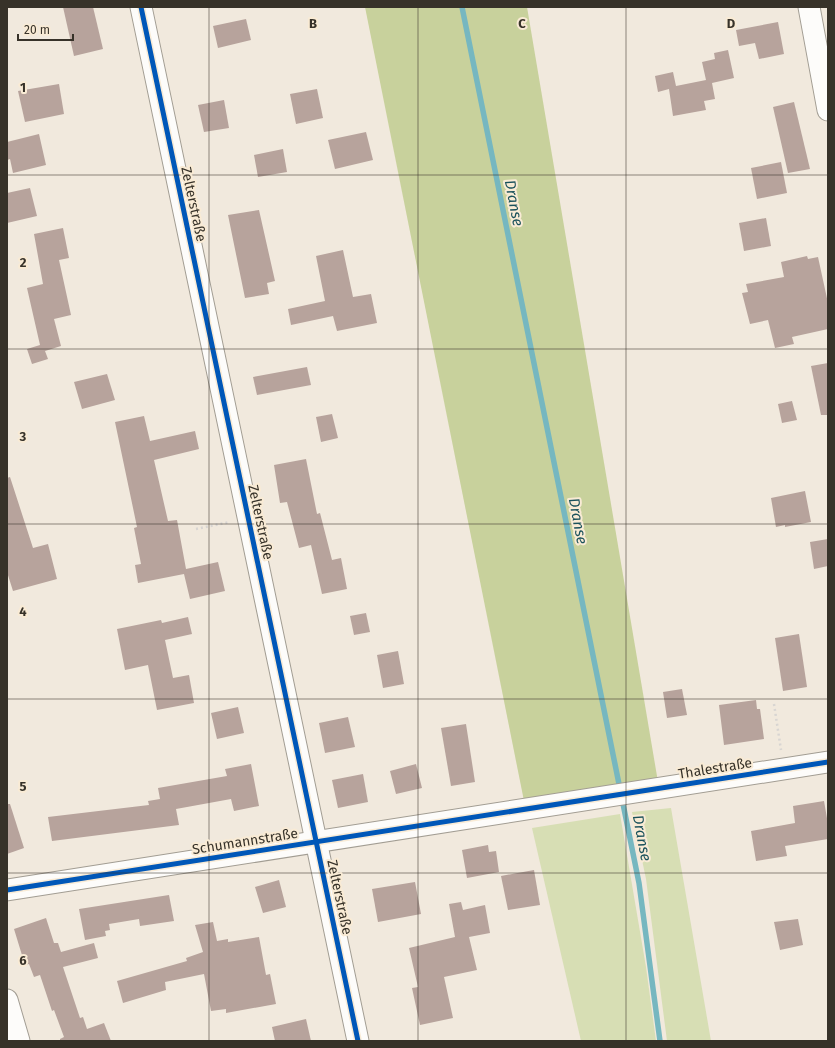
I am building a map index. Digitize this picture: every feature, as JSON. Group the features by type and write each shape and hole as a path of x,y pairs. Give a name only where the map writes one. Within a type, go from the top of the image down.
{"street":[{"name":"Zelterstraße","path":"140,7 358,1041"},
{"path":"809,7 828,110"},
{"name":"Thalestraße","path":"605,798 828,762"},
{"name":"Schumannstraße","path":"7,890 605,798"},
{"path":"7,1000 19,1041"}],"path":[{"path":"196,529 248,518"},
{"path":"774,704 784,770"}],"green space":[{"path":"365,7 527,7 658,782 524,801"},
{"path":"671,808 711,1041 667,1041 646,879 632,812"},
{"path":"620,814 646,967 656,1041 581,1041 532,828"}],"building":[{"path":"63,7 93,7 103,49 74,56"},
{"path":"246,19 251,40 218,48 213,26"},
{"path":"778,22 784,54 759,59 755,43 739,46 736,30"},
{"path":"728,50 734,78 712,83 715,99 704,101 706,110 673,116 669,89 658,92 655,76 673,72 676,86 706,80 702,62 715,59 714,53"},
{"path":"59,84 64,114 25,122 18,91"},
{"path":"317,89 323,118 296,124 290,94"},
{"path":"224,100 229,128 204,132 198,105"},
{"path":"794,102 810,169 788,173 773,107"},
{"path":"366,132 373,160 335,169 328,140"},
{"path":"39,134 46,165 13,173 10,159 7,160 7,142"},
{"path":"283,149 287,172 258,177 254,155"},
{"path":"781,162 787,193 757,199 751,168"},
{"path":"30,188 37,216 7,223 7,193"},
{"path":"259,210 275,281 267,283 269,294 245,298 228,215"},
{"path":"766,218 771,246 744,251 739,223"},
{"path":"63,228 69,258 59,260 71,315 54,319 61,346 45,351 48,359 32,364 27,349 40,345 27,288 43,284 34,234"},
{"path":"343,250 353,297 371,294 377,323 337,331 333,316 291,325 288,309 325,301 316,256"},
{"path":"807,256 808,259 818,257 828,303 828,329 792,337 794,344 775,348 768,320 750,324 742,293 748,292 746,284 784,277 781,262"},
{"path":"828,363 828,415 821,415 811,366"},
{"path":"307,367 311,385 257,395 253,377"},
{"path":"107,374 115,400 82,409 74,382"},
{"path":"792,401 797,420 782,423 778,404"},
{"path":"332,414 338,438 321,442 316,417"},
{"path":"144,416 150,441 195,431 199,449 154,460 168,521 177,520 186,569 218,562 225,591 190,599 184,574 138,583 135,565 141,564 134,528 137,527 115,422"},
{"path":"306,459 317,514 320,513 332,560 341,558 347,589 322,594 311,545 299,548 287,502 280,503 274,465"},
{"path":"10,477 33,548 48,544 57,579 13,591 7,572 7,478"},
{"path":"805,491 811,522 785,527 785,525 776,527 771,498"},
{"path":"828,539 828,566 814,569 810,542"},
{"path":"366,613 370,632 354,635 350,616"},
{"path":"188,617 192,634 165,640 173,678 189,675 194,703 157,710 148,665 125,670 117,629 161,620 162,623"},
{"path":"799,634 807,687 783,691 775,638"},
{"path":"398,651 404,684 383,688 377,655"},
{"path":"682,689 687,715 667,718 663,692"},
{"path":"756,700 757,709 760,709 764,739 724,745 719,705"},
{"path":"238,707 244,733 217,739 211,713"},
{"path":"348,717 355,747 325,753 319,723"},
{"path":"466,724 475,782 451,786 441,728"},
{"path":"251,764 259,806 234,811 231,799 176,809 179,825 52,841 48,817 149,805 148,801 160,799 158,788 227,776 225,769"},
{"path":"416,764 422,788 396,794 390,771"},
{"path":"363,774 368,802 338,808 332,780"},
{"path":"824,801 828,824 828,839 785,846 787,856 756,861 751,831 795,823 793,806"},
{"path":"7,804 10,804 24,848 7,854"},
{"path":"488,845 489,852 496,851 499,872 467,878 462,850"},
{"path":"534,870 540,905 508,910 501,876"},
{"path":"279,880 286,907 263,913 255,887"},
{"path":"415,882 421,914 378,922 372,889"},
{"path":"169,895 174,921 140,926 139,919 109,924 110,930 105,931 106,936 85,940 79,909"},
{"path":"461,902 463,910 485,905 490,933 469,937 477,970 444,977 453,1018 420,1025 412,988 418,987 409,948 455,937 449,904"},
{"path":"46,918 54,943 58,943 61,952 94,943 98,958 63,967 80,1018 83,1017 87,1029 104,1023 111,1041 60,1041 60,1039 64,1037 54,1010 52,1011 40,975 34,977 29,964 25,965 14,929"},
{"path":"798,919 803,945 780,950 774,922"},
{"path":"213,922 217,941 228,939 228,942 259,937 266,975 270,974 276,1004 226,1013 226,1009 211,1011 204,974 165,982 166,990 123,1003 117,981 187,961 186,958 203,952 195,925"},
{"path":"306,1019 311,1041 275,1041 272,1027"}],"waterway":[{"name":"Dranse","path":"462,7 639,883 660,1041"}],"cycle path":[{"path":"141,7 358,1041"},
{"path":"7,890 828,762"}]}
